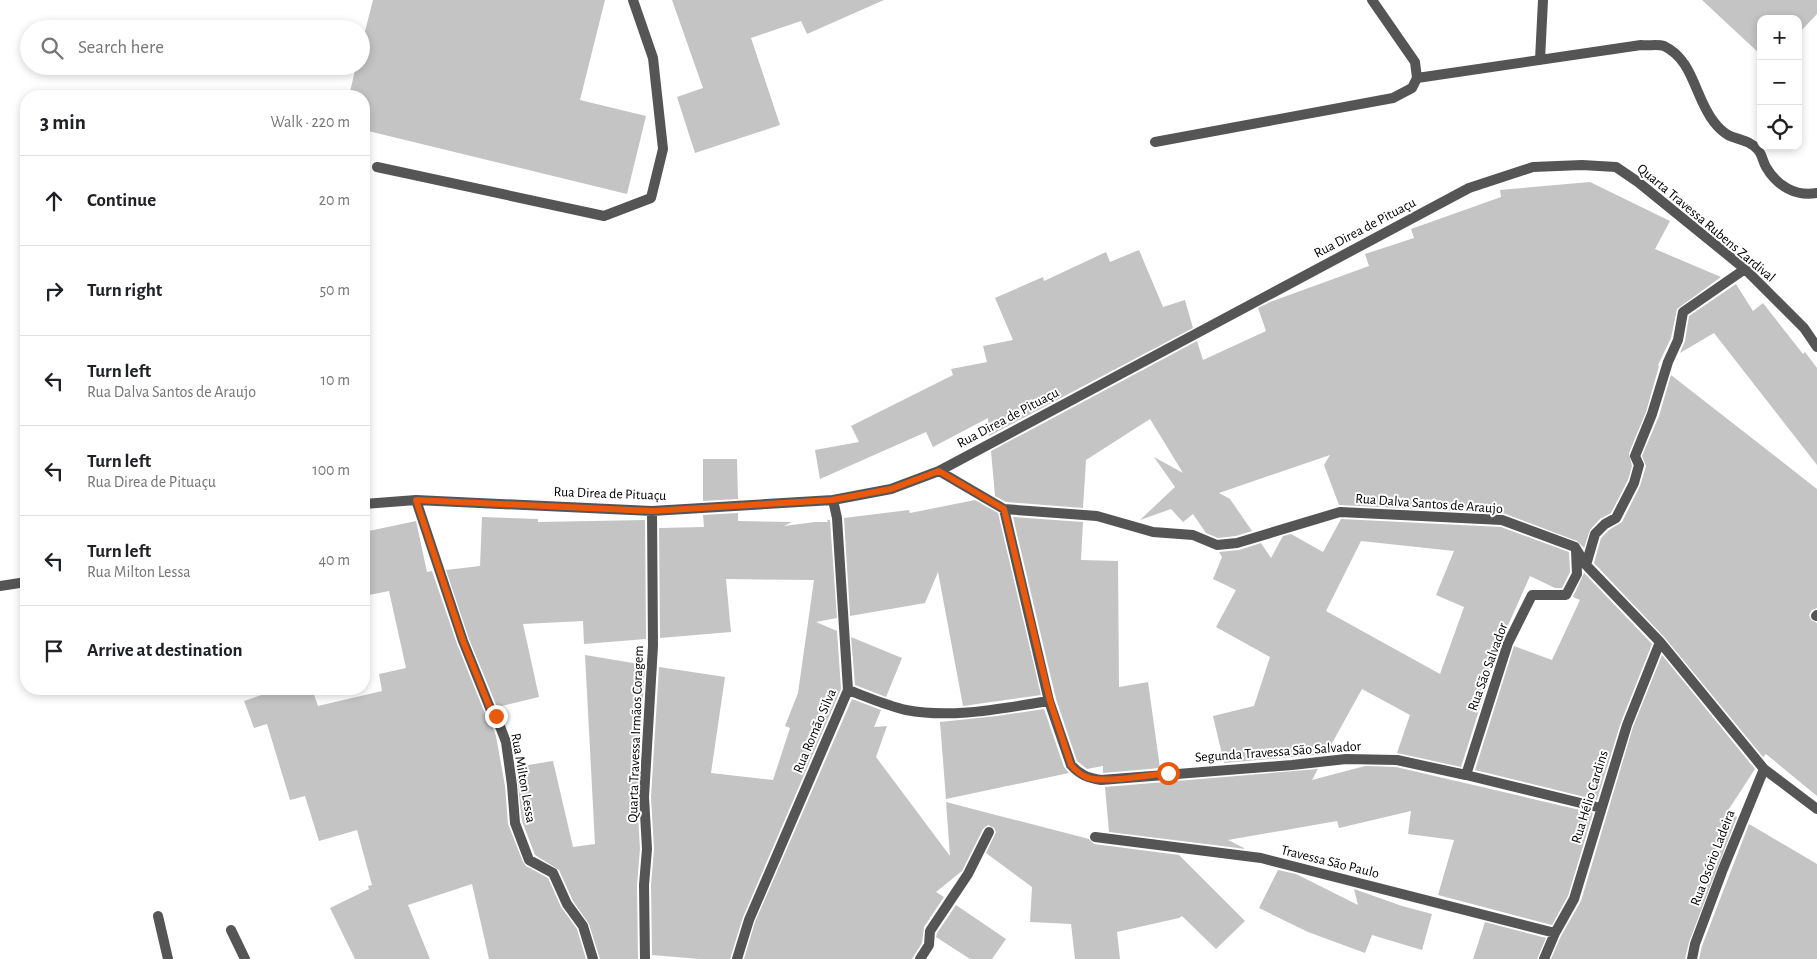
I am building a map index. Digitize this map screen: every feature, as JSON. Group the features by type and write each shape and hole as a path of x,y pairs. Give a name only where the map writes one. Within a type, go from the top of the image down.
{"street":[{"path":"377,167 604,216 651,198 663,149 653,58 633,0"},
{"path":"1155,142 1393,98 1412,88 1417,78 1415,62 1372,0"},
{"path":"1540,60 1542,0"},
{"path":"1417,78 1642,46 1663,46 1679,57 1692,78 1703,104 1713,121 1727,134 1746,140 1759,150 1767,168 1778,183 1792,191 1817,193"},
{"name":"Rua Direa de Pituaçu","path":"370,504 416,500 652,511 832,500 891,489 939,471 1469,188 1533,167 1582,165 1616,168"},
{"name":"Quarta Travessa Rubens Zardival","path":"1616,168 1638,182 1745,270 1804,328 1817,347"},
{"path":"1586,565 1595,534 1605,524 1616,518 1634,483 1639,465 1635,456 1652,414 1668,362 1678,340 1683,312 1745,270"},
{"name":"Rua Dalva Santos de Araujo","path":"939,471 1004,509 1097,516 1153,532 1193,534 1216,545 1237,543 1340,512 1502,520 1576,547"},
{"name":"Rua Milton Lessa","path":"416,500 463,641 492,713 496,716 506,742 515,824 529,860 552,873 567,904 582,926 593,959"},
{"name":"Rua Romão Silva","path":"738,959 748,920 848,690 837,518 832,500"},
{"name":"Segunda Travessa São Salvador","path":"1004,509 1050,701 1071,765 1088,778 1101,780 1346,759 1397,760 1466,774 1601,808"},
{"name":"Quarta Travessa Irmãos Coragem","path":"645,959 644,885 647,849 644,797 653,646 652,511"},
{"path":"1576,547 1586,565 1660,642 1764,769 1817,809"},
{"name":"Rua São Salvador","path":"1466,774 1508,643 1532,595 1566,595 1577,574 1576,547"},
{"path":"0,586 20,583"},
{"name":"Rua Hélio Cardins","path":"1544,959 1555,933 1574,900 1627,725 1660,642"},
{"path":"848,690 905,710 934,713 977,712 1050,701"},
{"name":"Rua Osório Ladeira","path":"1692,959 1695,944 1723,869 1764,769"},
{"path":"920,959 930,945 930,931 968,874 989,832"},
{"name":"Travessa São Paulo","path":"1095,837 1261,858 1555,933"},
{"path":"158,916 168,959"},
{"path":"231,930 245,959"}],"building":[{"path":"373,0 605,0 580,100 646,116 627,194 370,131 370,90 350,90 354,75 370,75 370,20 368,20"},
{"path":"672,0 884,0 807,34 801,21 751,38 780,125 695,153 677,97 703,88"},
{"path":"1702,0 1817,0 1817,14 1802,30 1802,15 1757,15 1757,51"},
{"path":"1590,182 1670,221 1655,249 1721,277 1677,309 1671,338 1658,365 1646,412 1629,453 1632,466 1628,480 1611,513 1600,519 1590,530 1584,548 1577,541 1503,513 1339,505 1324,465 1330,455 1219,493 1230,499 1252,531 1236,536 1218,538 1206,533 1193,514 1183,522 1171,509 1140,520 1175,487 1154,457 1183,473 1150,419 1086,460 1083,508 1006,502 995,496 991,451 1197,341 1203,360 1266,331 1258,308 1369,266 1365,254 1414,238 1411,229 1501,197 1500,190"},
{"path":"1139,250 1163,307 1185,300 1193,328 989,436 988,418 933,447 926,432 820,479 815,450 859,442 851,426 953,375 951,369 987,362 983,346 1013,340 995,298 1043,277 1044,281 1106,252 1110,262"},
{"path":"1736,284 1753,311 1763,303 1803,354 1805,352 1817,368 1817,465 1714,333 1680,353 1685,341 1689,316"},
{"path":"1671,375 1817,489 1817,608 1812,610 1809,615 1811,620 1817,623 1817,796 1766,754 1763,757 1665,638 1594,563 1601,538 1609,530 1622,522 1640,486 1646,466 1642,456 1659,416"},
{"path":"703,459 737,459 738,499 703,501"},
{"path":"975,500 998,513 1041,695 963,706 938,572 925,603 850,616 844,518 909,510 910,513"},
{"path":"738,513 738,521 792,522 784,526 828,522 827,520 830,520 837,618 816,622 837,631 841,689 743,917 730,959 699,959 652,955 651,885 654,849 651,797 659,667 725,677 711,773 773,780 790,728 785,726 798,693 814,580 726,579 731,632 660,638 659,528 704,527 703,515"},
{"path":"482,517 538,519 538,522 645,520 646,639 584,644 583,621 523,624 539,697 497,707 469,639 446,570 480,566"},
{"path":"1013,517 1083,522 1081,560 1118,561 1119,687 1148,682 1160,768 1103,773 1103,766 1087,769 1077,761 1056,699"},
{"path":"1341,519 1501,527 1569,552 1570,572 1562,588 1555,588 1530,576 1501,641 1461,767 1397,753 1410,715 1362,689 1326,754 1224,763 1213,716 1254,706 1270,657 1216,627 1236,590 1213,579 1222,557 1219,552 1239,550 1261,543 1271,558 1283,536 1291,534 1323,552","holes":["1361,541 1454,551 1436,595 1464,607 1440,674 1326,611"]},
{"path":"416,521 427,572 432,571 457,644 496,736 505,786 508,824 523,862 526,866 548,878 561,907 577,929 586,959 489,959 472,884 408,905 430,959 355,959 330,908 369,889 368,886 372,885 357,830 319,841 305,796 290,800 267,724 254,728 244,701 262,695 314,695 318,706 382,691 379,674 406,668 389,591 370,595 370,531"},
{"path":"1584,573 1652,644 1621,722 1597,800 1475,770 1514,646 1552,660 1580,600 1573,597"},
{"path":"851,637 902,658 886,697 855,685"},
{"path":"585,655 645,665 637,797 640,849 637,885 638,959 600,959 589,924 573,901 559,870 535,855 522,821 516,767 553,761 573,847 595,844"},
{"path":"1662,655 1755,769 1727,812 1737,817 1689,942 1685,959 1551,959 1561,936 1581,901 1633,727"},
{"path":"852,699 881,710 874,727 887,726 876,757 950,856 946,802 1089,839 1094,844 1179,855 1245,921 1216,949 1182,916 1117,932 1120,959 1075,959 1071,924 1030,922 1032,887 986,853 996,832 994,828 988,825 983,829 962,871 936,892 944,897 924,927 922,943 912,959 744,959 755,922"},
{"path":"1044,709 1064,767 1069,773 946,799 940,722"},
{"path":"1365,766 1396,767 1593,813 1568,896 1552,925 1438,895 1454,840 1408,834 1411,811 1339,828 1337,821 1228,840 1246,849 1109,832 1105,787 1318,769 1312,780"},
{"path":"1749,824 1817,864 1817,959 1699,959 1702,946"},
{"path":"1278,870 1296,874 1358,905 1354,889 1402,906 1432,914 1422,950 1372,935 1365,953 1308,932 1259,908"},
{"path":"956,905 1006,939 992,959 970,959 936,937"},
{"path":"1485,922 1546,938 1537,959 1473,959"}],"route":[{"path":"496,716 492,713 463,641 416,500 652,511 832,500 891,489 939,471 1004,509 1050,701 1071,765 1088,778 1101,780 1168,773"}]}
